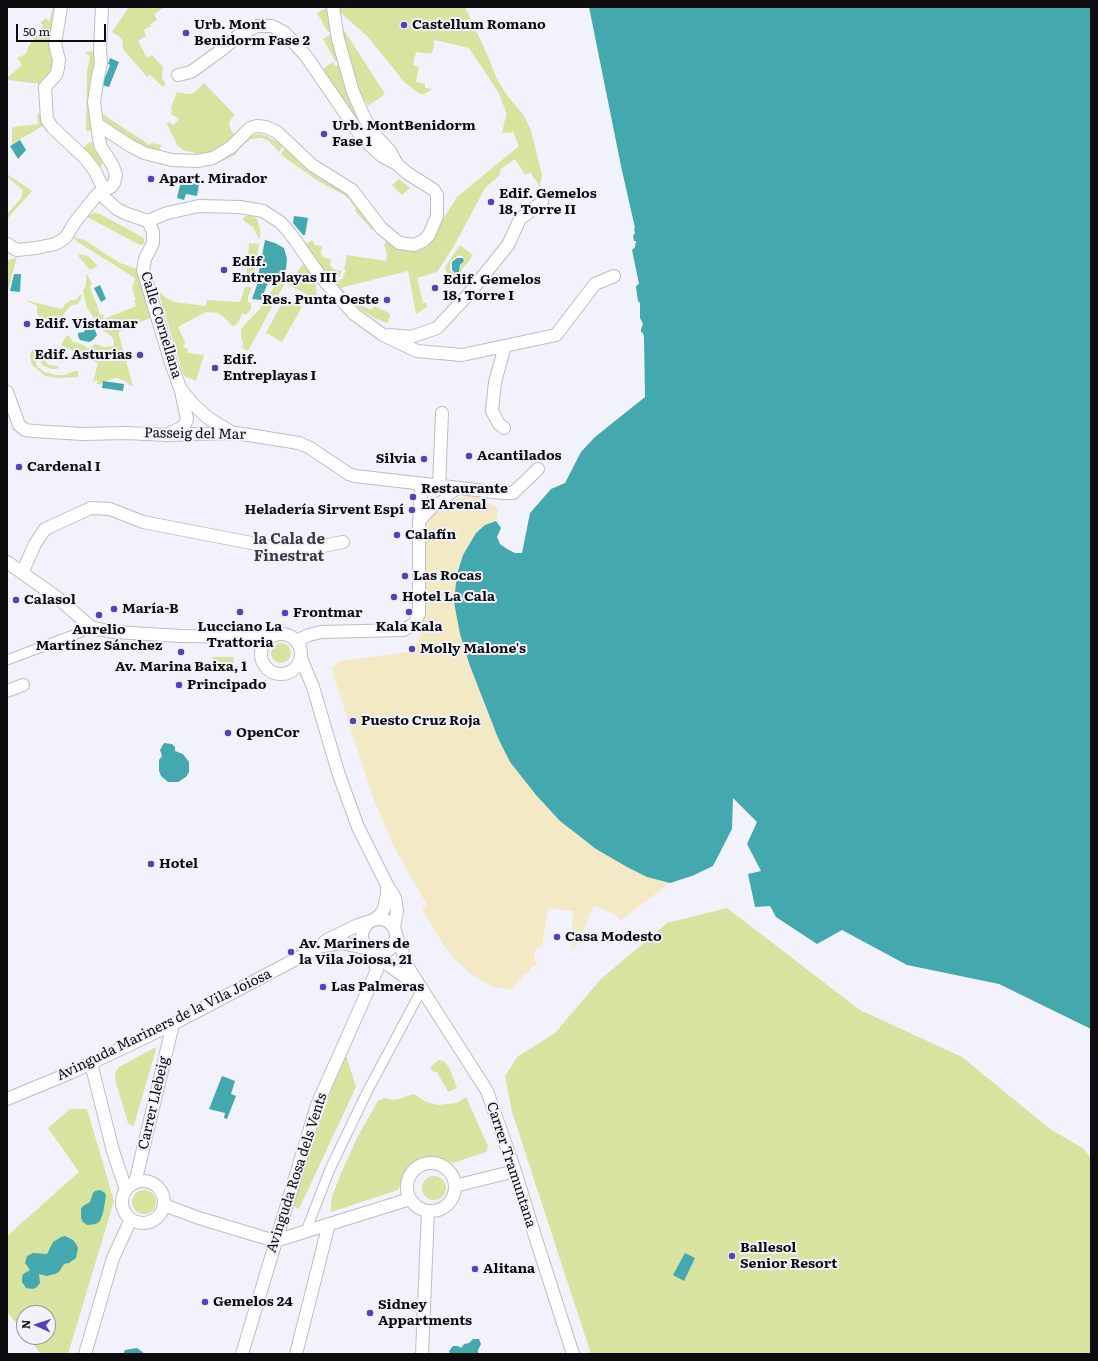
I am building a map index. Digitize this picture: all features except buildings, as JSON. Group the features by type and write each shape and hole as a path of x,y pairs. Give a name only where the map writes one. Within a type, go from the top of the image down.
{"street":[{"path":"61,7 55,44 59,60 58,68 56,75 44,88 47,120 53,128 85,158 95,171 102,191 117,209 148,222 166,212 199,206 240,207 263,211 280,222 290,232 321,277 354,314 383,335 417,351 462,355 556,336 595,284 614,276"},
{"path":"10,250 36,248 55,244 62,240 66,237 75,222 102,191 111,188 114,183 116,175 113,166 99,139 94,102 101,64 100,50 102,7"},
{"path":"333,7 338,39 353,92 365,119 376,136 390,152 397,164"},
{"path":"97,124 144,153 172,160 196,161 213,158 231,147 250,128 257,126 266,128 277,132 312,165 352,190 381,228 399,243 414,245 424,241 429,235 437,216 437,195 434,190 407,173 397,164 382,156 368,144 306,56 285,33 272,26 257,26 239,35 191,72 178,75"},
{"path":"383,335 411,337 437,328 467,296 508,245 520,219 542,202"},
{"name":"Calle Cornellana","path":"148,222 153,232 153,243 145,259 143,270 180,388 192,404 208,418 231,432"},
{"path":"504,346 495,382 492,411 499,424 504,428"},
{"path":"167,435 181,428 187,419 180,388"},
{"name":"Passeig del Mar","path":"7,392 19,426 25,430 83,434 167,435 231,432 299,444 310,448 349,474 355,476 421,485 503,493 513,493 538,469"},
{"path":"439,487 442,413"},
{"path":"296,641 309,635 321,632 403,630 414,624 419,614 419,523 421,485"},
{"path":"419,523 439,502 459,489"},
{"path":"22,573 35,544 45,529 91,508 110,509 143,522 267,546 290,549 318,547 344,542"},
{"path":"7,562 59,599 92,628"},
{"path":"7,660 92,628 115,632 182,636 271,637 276,635 287,635 296,641 300,646 301,658 313,687 340,775 358,827 387,890 392,893 396,903 396,942 390,950 381,954 371,951 364,945 362,934 364,929 381,914 384,909 387,890"},
{"path":"240,636 259,648 263,663 272,672 277,674 289,672 295,669 301,658"},
{"path":"259,648 263,646 271,637"},
{"path":"289,672 304,678 313,687"},
{"path":"7,691 23,685"},
{"path":"373,920 385,920 395,932"},
{"name":"Avinguda Mariners de la Vila Joiosa","path":"7,1099 70,1073 173,1024 319,947 333,937 358,925 373,920"},
{"name":"Carrer Tramuntana","path":"395,932 409,969 487,1091 515,1171 573,1354"},
{"name":"Avinguda Mariners de la Vila Joiosa","path":"319,947 341,943 357,946 371,951"},
{"name":"Carrer Tramuntana","path":"371,951 422,989"},
{"name":"Avinguda Rosa dels Vents","path":"242,1354 317,1105 378,970 371,951"},
{"path":"306,1231 330,1169 340,1148 367,1092 422,989"},
{"name":"Carrer Llebeig","path":"130,1186 173,1024"},
{"path":"91,1063 113,1151 130,1186"},
{"path":"428,1164 436,1164 449,1172 453,1178 454,1186 454,1193 447,1205 442,1208 428,1211 415,1205 407,1191 407,1184 414,1170 428,1164"},
{"path":"454,1186 515,1171"},
{"path":"141,1181 153,1183 162,1192 164,1205 162,1212 157,1217 145,1223 131,1219 124,1209 122,1202 130,1186 141,1181"},
{"path":"164,1205 199,1218 275,1241 410,1198"},
{"path":"422,1354 428,1211"},
{"path":"85,1354 113,1258 131,1219"},
{"path":"296,1354 329,1224"}],"green space":[{"path":"53,7 58,7 53,69 41,84 7,80 7,78 22,65 17,58 26,54 28,47 41,31 43,25 40,23 46,18 49,22"},
{"path":"129,7 165,7 154,14 157,20 144,30 146,36 138,41 147,58 152,55 163,67 162,78 166,84 163,87 150,75 147,77 123,49 122,39 112,32"},
{"path":"328,7 331,31 328,32 317,13"},
{"path":"338,7 465,7 496,77 506,94 523,114 531,130 542,175 540,187 530,172 525,175 515,159 501,169 499,176 485,188 454,246 437,272 417,278 423,303 426,303 427,307 416,314 408,271 340,288 362,306 372,310 374,306 389,313 390,317 387,323 374,318 360,309 330,282 342,279 346,270 344,269 347,255 386,261 387,254 384,244 387,241 399,249 407,251 414,252 428,247 457,197 519,146 513,132 502,133 507,115 499,93 469,48 434,40 434,47 431,54 416,52 413,65 419,67 416,82 425,84 425,88 432,89 424,94 420,94 405,83 368,37 339,11"},
{"path":"342,27 385,94 368,106 365,100 361,99 340,28"},
{"path":"331,34 339,60 336,62 323,39"},
{"path":"95,51 92,131 86,131 87,71 90,57 85,52"},
{"path":"333,62 335,66 340,64 371,137 365,133 321,70"},
{"path":"204,83 235,115 229,124 235,135 228,143 213,153 197,157 195,153 183,150 178,146 167,124 168,122 174,125 179,119 171,114 171,107 177,92 187,94 194,93"},
{"path":"37,114 41,114 43,126 12,144 12,127 38,124"},
{"path":"104,114 150,145 151,143 162,145 158,152 140,144 107,123 102,118"},
{"path":"259,134 267,136 282,145 283,146 279,152 269,141 261,138 251,139 241,147 235,155 211,166 211,163 248,137"},
{"path":"90,142 97,145 105,158 101,167 98,169 81,150"},
{"path":"285,148 300,163 319,178 351,197 349,199 318,181 288,160 281,154"},
{"path":"7,174 32,191 7,219 7,214 21,198 23,190 7,177"},
{"path":"399,179 410,188 402,195 392,185"},
{"path":"352,199 373,228 372,230 355,211 356,209 350,201"},
{"path":"95,213 100,214 144,238 144,243 142,245 138,244 87,217"},
{"path":"246,216 252,216 257,219 260,229 259,239 253,227 244,221 243,218"},
{"path":"74,237 84,240 120,263 137,269 152,317 119,332 133,386 117,378 107,380 101,384 97,384 97,380 93,382 98,363 61,345 67,335 73,342 84,345 87,348 90,348 95,344 104,347 114,346 113,338 104,332 87,308 83,291 86,285 86,273 92,283 90,288 100,315 103,314 104,319 136,306 134,301 136,300 132,289 135,278 76,241"},
{"path":"312,240 315,245 322,246 321,254 325,258 331,259 330,265 333,269 341,271 340,276 327,279 303,246"},
{"path":"249,243 259,244 253,280 246,279"},
{"path":"460,245 473,255 454,280 449,282 445,267","holes":["457,256 463,256 465,260 461,265 459,273 455,274 450,270 451,261"]},
{"path":"79,254 88,256 98,266 90,270 79,257"},
{"path":"17,257 7,294 7,261"},
{"path":"304,262 318,281 316,281 317,300 285,283 288,277 293,278"},
{"path":"280,280 285,283 248,351 242,348 243,344 241,330 259,310 278,281"},
{"path":"245,287 252,287 248,297 248,302 251,303 251,309 246,315 243,313 236,325 232,326 218,313 206,312 178,327 185,342 183,347 188,349 187,353 204,355 196,381 186,377 183,374 159,294 161,292 166,298 174,302 206,306 207,300 240,302"},
{"path":"80,295 82,295 78,304 70,306 58,325 38,315 37,306 25,300 62,309 65,304 71,300 76,300"},
{"path":"285,297 302,307 282,342 266,333"},
{"path":"32,349 40,354 36,364 44,372 64,375 78,371 78,377 58,378 45,376 32,365 30,357"},
{"path":"44,356 49,365 58,366 59,368 51,369 44,366 41,363 41,359"},
{"path":"281,643 288,646 291,653 288,660 281,663 274,660 271,653 274,646"},
{"path":"212,657 234,657 233,667 216,667"},
{"path":"727,908 860,1010 962,1057 1050,1129 1084,1149 1091,1159 1091,1354 591,1354 512,1112 505,1076 517,1057 555,1033 600,980 667,923"},
{"path":"154,1048 156,1049 155,1053 134,1125 132,1126 128,1123 116,1083 115,1073 119,1067"},
{"path":"345,1052 356,1087 299,1209 296,1208 291,1202"},
{"path":"439,1060 445,1062 450,1069 457,1088 448,1092 437,1072 434,1072 431,1069 431,1066"},
{"path":"414,1094 426,1102 438,1105 457,1103 466,1097 488,1146 486,1152 453,1163 437,1157 418,1161 408,1168 398,1190 331,1212 331,1200 339,1178 358,1136 378,1101 385,1098 393,1100 399,1099"},
{"path":"70,1109 87,1109 114,1201 68,1354 41,1354 34,1345 56,1345 56,1305 16,1305 16,1323 7,1312 7,1236 79,1172 48,1128"},
{"path":"434,1176 443,1179 446,1188 443,1197 434,1200 425,1197 422,1188 425,1179"},
{"path":"144,1190 153,1193 156,1202 153,1211 144,1214 135,1211 132,1202 135,1193"}],"sand":[{"path":"466,496 477,496 498,508 496,521 485,525 476,533 468,545 459,565 457,574 470,666 489,716 510,762 536,795 560,821 577,835 596,849 627,867 647,877 670,883 621,920 614,914 595,906 592,909 577,946 571,948 573,911 548,908 542,946 536,949 534,955 537,966 531,967 530,971 525,974 511,990 492,986 472,975 444,946 422,909 427,905 393,845 374,800 332,668 339,661 409,652 412,649 419,639 423,622 423,524 434,510 456,499"}],"water":[{"path":"589,7 1091,7 1091,1029 999,984 907,965 842,930 817,944 776,917 770,906 755,907 748,874 761,871 747,844 757,822 733,798 732,829 713,866 692,876 670,883 647,877 596,849 560,821 536,795 510,762 498,738 470,666 460,634 454,602 457,574 463,555 476,533 485,525 496,521 501,528 497,537 500,544 515,553 522,553 530,513 551,489 565,483 581,452 595,437 645,397 644,337 643,333 641,332 643,324 640,318 640,303 638,301 636,287 639,284 632,250 635,247 636,241 634,241 633,236 635,233 635,228"},
{"path":"110,58 119,62 109,87 102,85 110,65 108,64"},
{"path":"20,140 26,150 18,159 10,146"},
{"path":"181,181 199,184 197,196 186,194 184,200 177,198"},
{"path":"294,216 308,218 305,235 303,235 293,223"},
{"path":"265,240 284,248 287,259 286,269 267,285 261,300 252,299 257,285"},
{"path":"457,258 463,258 464,261 460,265 459,272 455,273 452,270 452,262"},
{"path":"14,274 21,274 20,292 10,291"},
{"path":"100,285 106,299 101,302 94,288"},
{"path":"87,327 94,328 97,335 89,342 80,340 78,336 78,333 84,332"},
{"path":"103,381 124,384 123,391 102,388"},
{"path":"164,743 172,744 175,747 175,751 183,754 189,762 189,772 186,777 178,782 168,782 161,776 159,771 159,760 162,756 160,750"},
{"path":"222,1076 235,1081 231,1094 236,1096 227,1119 224,1118 225,1113 209,1109"},
{"path":"100,1190 105,1193 106,1196 103,1213 100,1221 96,1224 87,1225 81,1218 81,1209 90,1202 95,1191"},
{"path":"65,1236 73,1240 78,1248 76,1258 69,1263 64,1264 59,1272 55,1274 47,1276 39,1274 40,1283 37,1287 33,1289 26,1288 22,1282 22,1278 23,1274 30,1270 25,1263 27,1256 33,1253 47,1254 53,1242"},
{"path":"685,1253 695,1258 684,1281 673,1275"},
{"path":"473,1339 479,1339 481,1344 478,1354 450,1354 449,1351 453,1346 458,1346 461,1348 464,1344 469,1343"},
{"path":"137,1348 145,1354 123,1354 125,1350"}],"place":[{"name":"Castellum Romano","path":"404,25"},
{"name":"Urb. Mont Benidorm Fase 2","path":"186,33"},
{"name":"Urb. MontBenidorm Fase 1","path":"324,134"},
{"name":"Apart. Mirador","path":"151,179"},
{"name":"Edif. Gemelos 18, Torre II","path":"491,202"},
{"name":"Edif. Entreplayas III","path":"224,270"},
{"name":"Edif. Gemelos 18, Torre I","path":"435,288"},
{"name":"Res. Punta Oeste","path":"387,300"},
{"name":"Edif. Vistamar","path":"27,324"},
{"name":"Edif. Asturias","path":"140,355"},
{"name":"Edif. Entreplayas I","path":"215,368"},
{"name":"Acantilados","path":"469,456"},
{"name":"Silvia","path":"424,459"},
{"name":"Cardenal I","path":"19,467"},
{"name":"Restaurante El Arenal","path":"413,497"},
{"name":"Heladería Sirvent Espí","path":"412,510"},
{"name":"Calafín","path":"397,535"},
{"name":"Las Rocas","path":"405,576"},
{"name":"Hotel La Cala","path":"394,597"},
{"name":"Calasol","path":"16,600"},
{"name":"María-B","path":"114,609"},
{"name":"Lucciano La Trattoria","path":"240,612"},
{"name":"Kala Kala","path":"409,612"},
{"name":"Frontmar","path":"285,613"},
{"name":"Aurelio Martínez Sánchez","path":"99,615"},
{"name":"Molly Malone's","path":"412,649"},
{"name":"Av. Marina Baixa, 1","path":"181,652"},
{"name":"Principado","path":"179,685"},
{"name":"Puesto Cruz Roja","path":"353,721"},
{"name":"OpenCor","path":"228,733"},
{"name":"Hotel","path":"151,864"},
{"name":"Casa Modesto","path":"557,937"},
{"name":"Av. Mariners de la Vila Joiosa, 21","path":"291,952"},
{"name":"Las Palmeras","path":"323,987"},
{"name":"Ballesol Senior Resort","path":"732,1256"},
{"name":"Alitana","path":"475,1269"},
{"name":"Gemelos 24","path":"205,1302"},
{"name":"Sidney Appartments","path":"370,1313"}],"district":[{"name":"la Cala de Finestrat","path":"289,548"}]}
